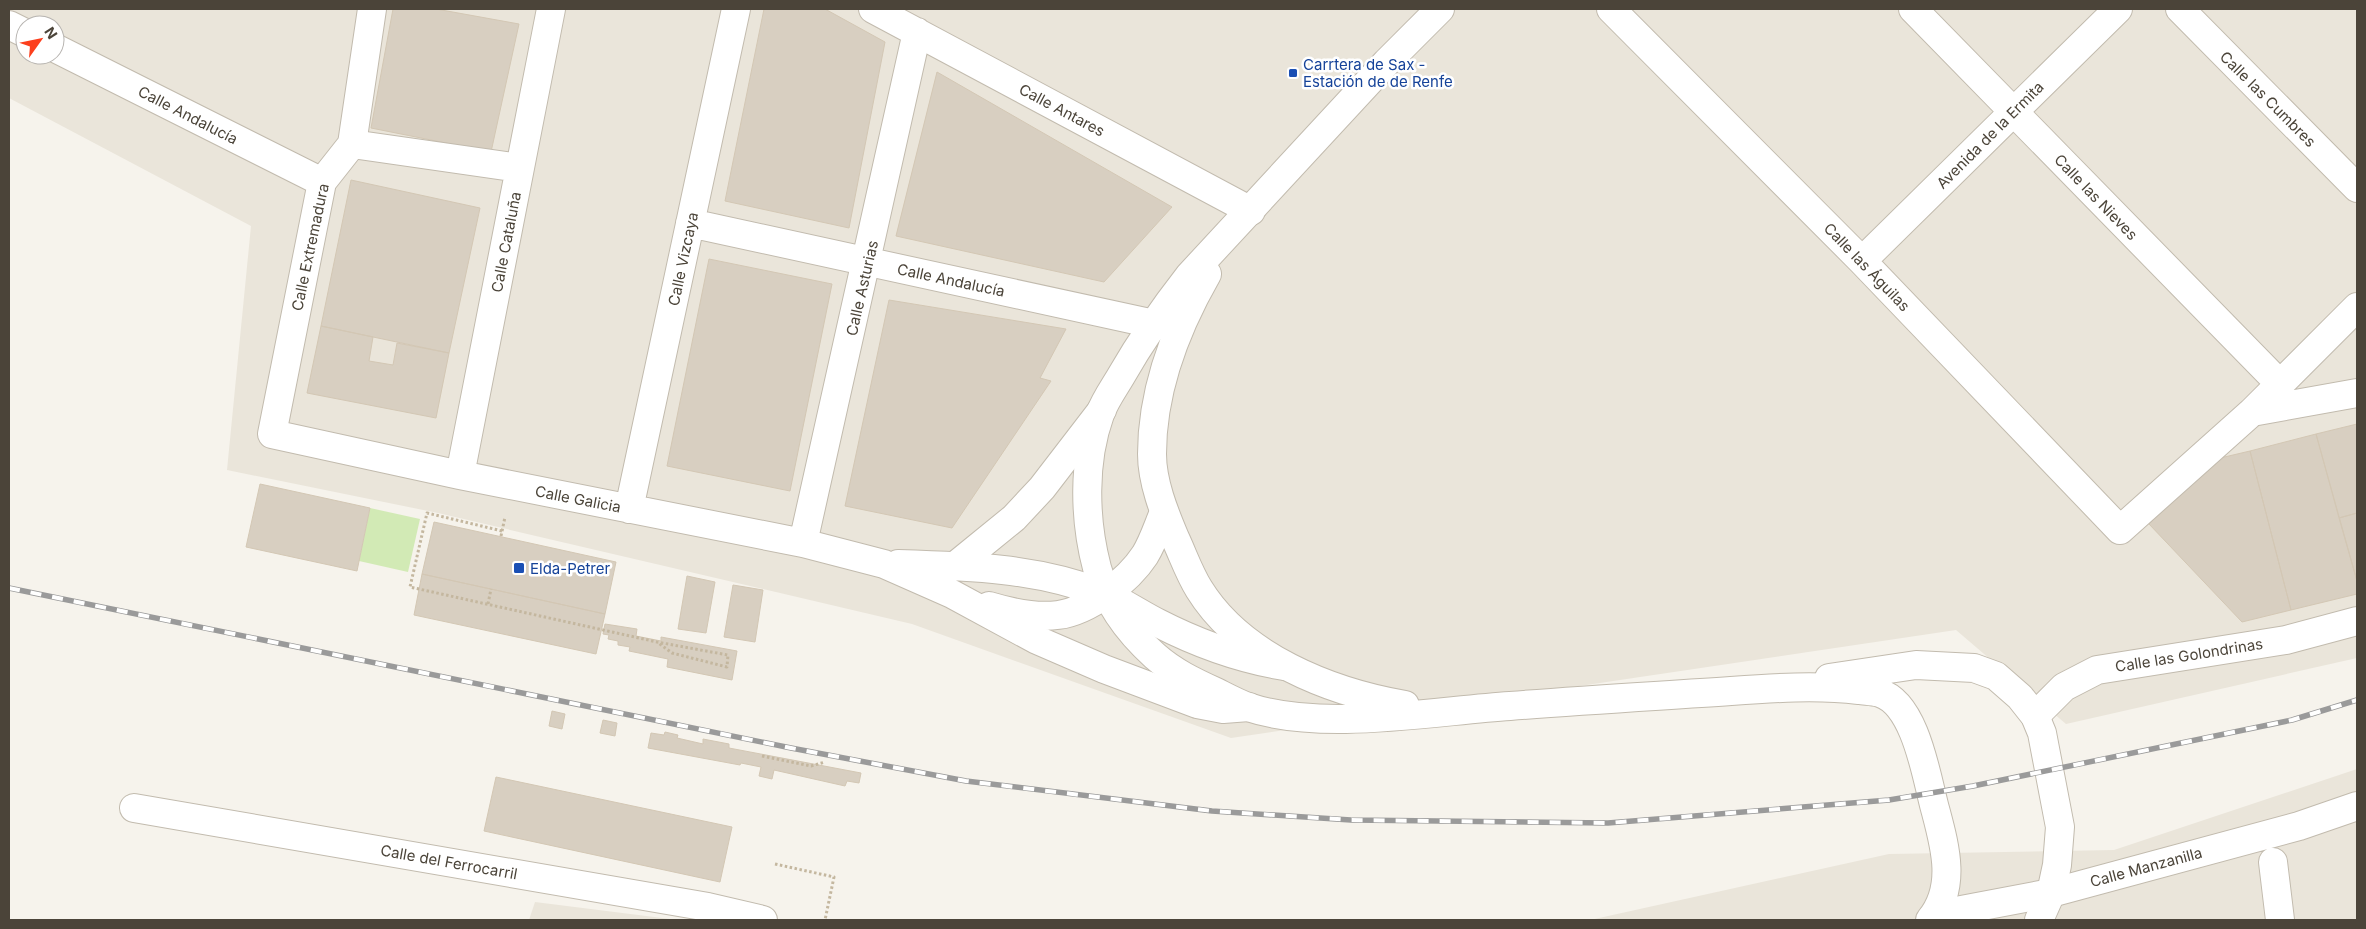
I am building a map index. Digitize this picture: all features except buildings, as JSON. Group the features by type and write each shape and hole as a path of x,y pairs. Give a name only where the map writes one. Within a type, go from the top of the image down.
{"street":[{"name":"Calle Extremadura","path":"272,434 322,182 352,144 372,9"},
{"name":"Calle Cataluña","path":"460,475 551,9"},
{"name":"Calle Vizcaya","path":"629,509 736,9"},
{"name":"Calle Antares","path":"873,9 917,32 1242,220"},
{"path":"954,566 1014,518 1042,488 1102,410 1154,324 1189,276 1388,62 1440,9"},
{"name":"Calle las Águilas","path":"1611,9 1862,261 2120,530 2252,412"},
{"name":"Calle las Nieves","path":"1913,9 2280,384"},
{"name":"Avenida de la Ermita","path":"1862,261 2118,9"},
{"name":"Calle las Cumbres","path":"2180,9 2357,188"},
{"name":"Calle Asturias","path":"804,543 868,262 917,32"},
{"name":"Calle Andalucía","path":"65,53 322,182"},
{"path":"352,144 520,168"},
{"path":"1242,220 1188,309 1174,340 1160,393 1152,456 1164,512 1186,562 1205,596 1242,637 1289,667 1360,696 1438,711"},
{"name":"Calle Andalucía","path":"690,223 1154,324"},
{"path":"2252,412 2357,307"},
{"path":"2252,412 2357,393"},
{"path":"1102,410 1094,435 1089,465 1088,510 1090,540 1105,595 1143,646 1166,666 1194,683 1250,707"},
{"name":"Calle Galicia","path":"272,434 460,475 804,543 884,564"},
{"path":"952,594 1001,609 1058,615 1105,595 1125,578 1145,555 1164,512"},
{"path":"884,564 992,568 1058,579 1105,595 1160,624 1224,650 1258,661 1289,667"},
{"path":"884,564 952,594 1037,640 1197,704 1223,708 1250,707 1299,716 1331,719 1386,717 1438,711 1778,688 1845,688 1880,693 1892,700 1908,719 1917,742 1945,846 1946,886 1942,904 1931,919"},
{"name":"Calle las Golondrinas","path":"2035,716 2064,687 2097,670 2286,640 2357,621"},
{"path":"1778,688 1916,665 1974,668 1996,676 2020,697 2035,716 2042,733 2060,828 2057,865 2051,893 2039,920"},
{"name":"Calle Manzanilla","path":"1931,919 1956,911 2051,893 2299,826 2357,806"},
{"name":"Calle del Ferrocarril","path":"134,808 708,907 763,920"},
{"path":"2273,862 2280,920"}],"path":[{"path":"501,536 502,531 427,513 410,587 657,642 728,655 727,667 672,653 657,642"},
{"path":"488,604 491,589"},
{"path":"762,756 811,766 825,762"},
{"path":"775,864 834,877 824,920"}],"shaded area":[{"path":"9,9 2357,9 2357,658 2066,724 1956,630 1231,738 912,624 438,513 227,470 251,226 9,98"},
{"path":"2357,769 2357,920 1590,920 1889,854 2114,850"},
{"path":"535,902 678,920 529,920"}],"green space":[{"path":"370,508 420,519 408,572 359,561"}],"railway":[{"path":"9,588 791,748 966,781 1212,811 1351,820 1608,823 1889,800 1973,786 2292,720 2357,700"}],"place":[{"name":"Carrtera de Sax - Estación de de Renfe","path":"1293,73"},
{"name":"Elda-Petrer","path":"519,568"}]}
